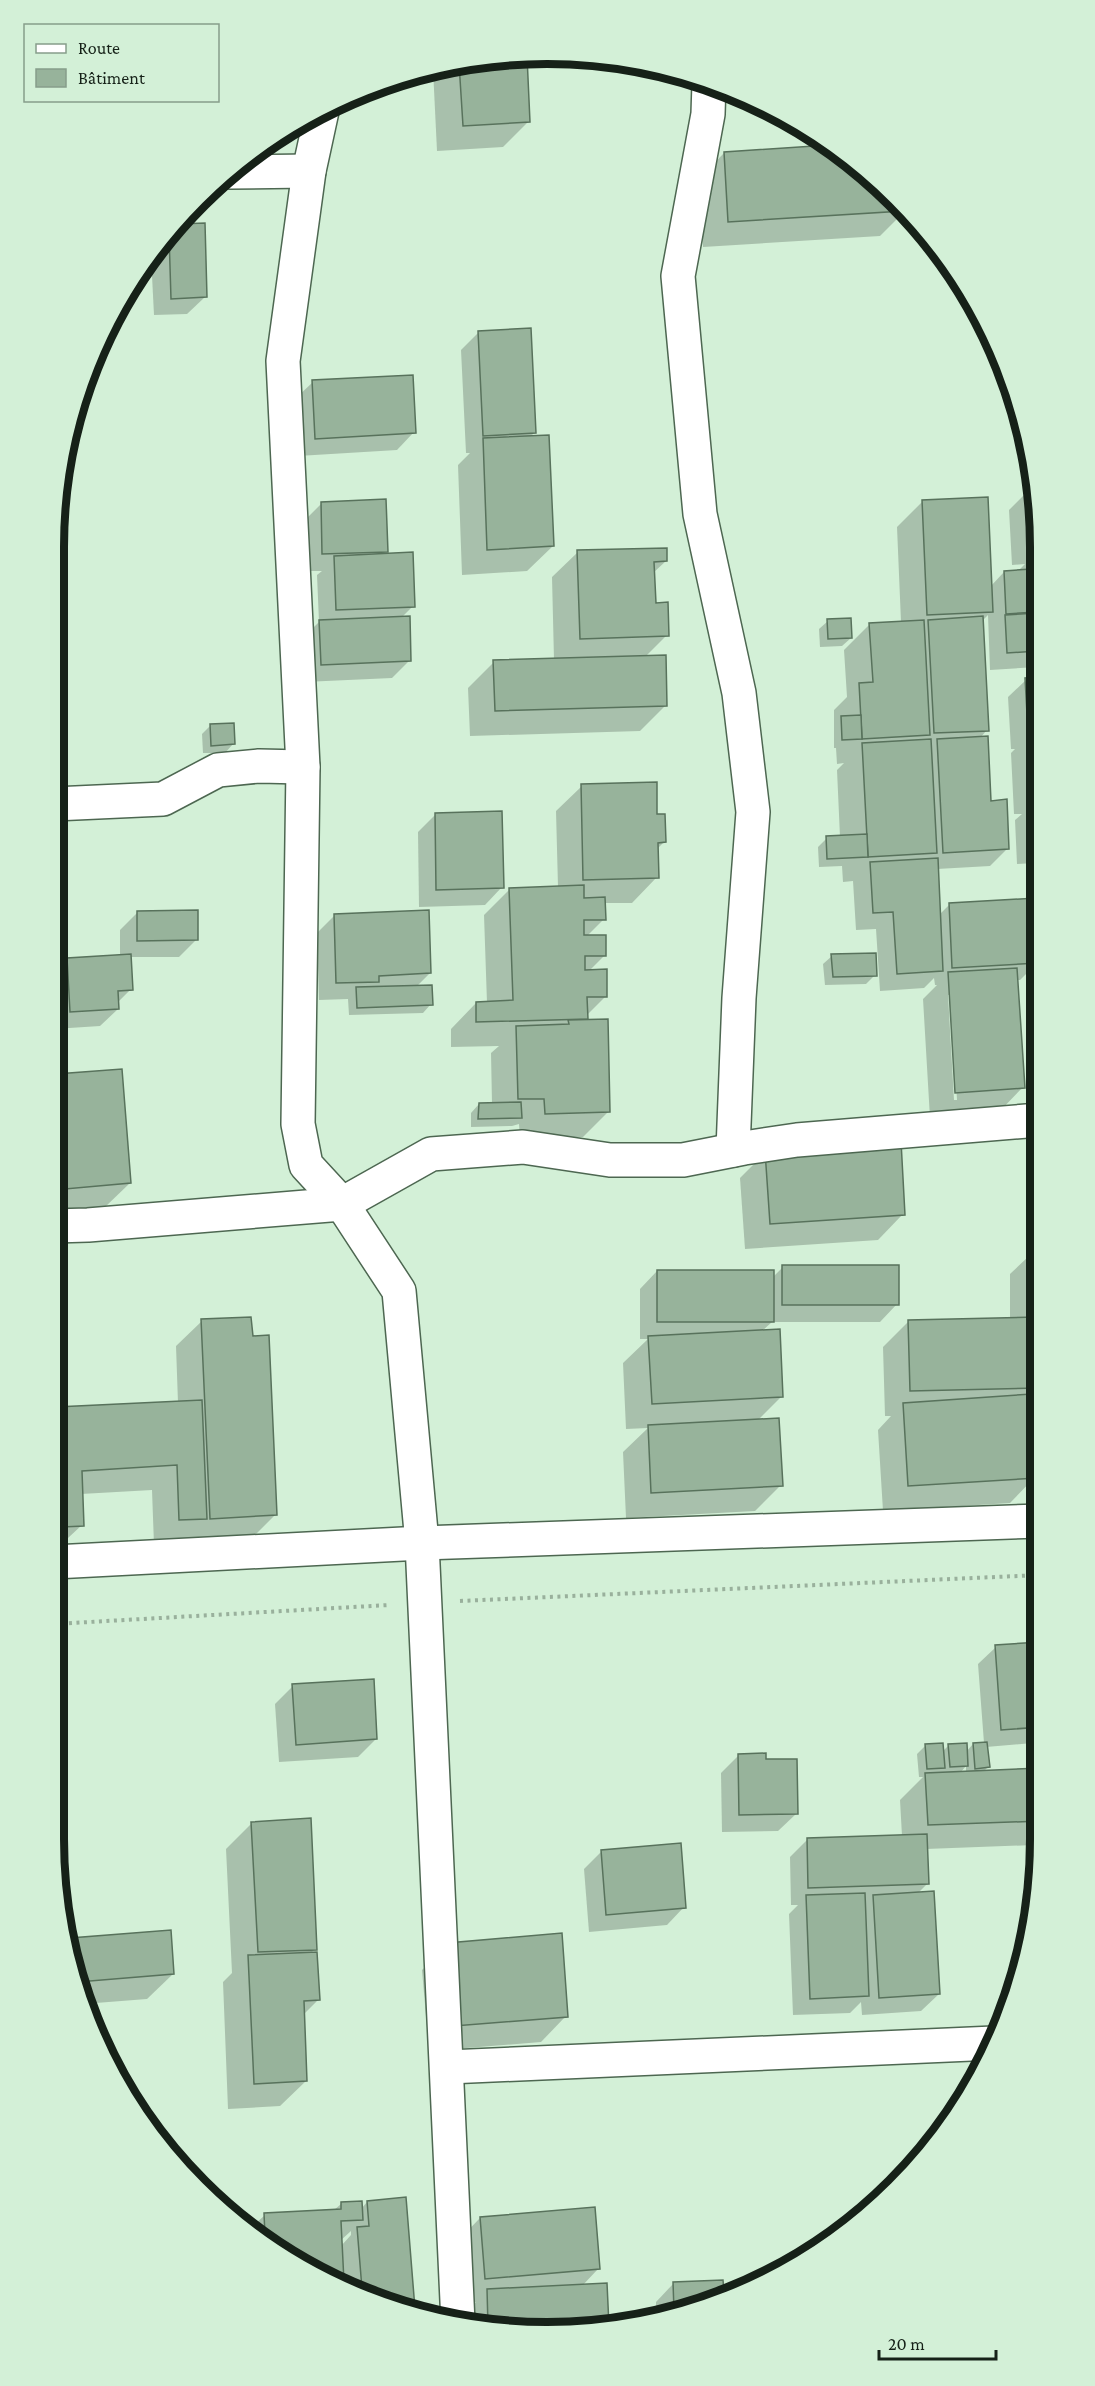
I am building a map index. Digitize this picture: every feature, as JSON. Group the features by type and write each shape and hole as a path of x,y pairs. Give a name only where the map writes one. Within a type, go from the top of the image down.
{"street":[{"path":"709,92 708,114 678,276 700,514 739,693 753,812 739,998 733,1150"},
{"path":"320,122 309,171 283,361 303,767 298,1124 306,1165 342,1204 399,1291 426,1602 458,2313"},
{"path":"244,172 309,171"},
{"path":"64,804 163,799 218,770 258,766 303,767"},
{"path":"64,1226 342,1204 431,1154 523,1147 610,1160 683,1160 797,1140 1030,1121"},
{"path":"64,1561 422,1543 1030,1521"},
{"path":"448,2067 985,2043"}],"path":[{"path":"64,1623 426,1602 1030,1575"}],"building":[{"path":"527,65 530,122 463,126 460,73"},
{"path":"816,146 866,184 894,212 728,222 724,152"},
{"path":"205,223 207,297 171,299 169,247 189,224"},
{"path":"531,328 536,433 483,436 478,331"},
{"path":"413,375 416,433 315,439 312,380"},
{"path":"549,435 554,546 487,550 483,438"},
{"path":"1026,491 1029,516 1030,548 1029,548"},
{"path":"988,497 993,612 927,615 922,500"},
{"path":"386,499 388,552 322,554 321,502"},
{"path":"667,548 667,561 654,562 656,603 668,602 669,636 580,639 577,550"},
{"path":"413,552 415,607 336,610 334,556"},
{"path":"1030,569 1030,612 1006,614 1004,571"},
{"path":"1030,613 1030,651 1007,653 1005,615"},
{"path":"410,616 411,661 321,665 319,620"},
{"path":"983,616 989,731 934,733 928,620"},
{"path":"851,618 852,638 828,639 827,619"},
{"path":"924,620 930,735 862,739 859,683 873,682 869,623"},
{"path":"666,655 667,706 495,711 493,660"},
{"path":"1025,678 1030,678 1030,732 1028,732"},
{"path":"861,715 862,739 842,740 841,716"},
{"path":"234,723 235,744 211,746 210,724"},
{"path":"1028,734 1030,734 1030,776"},
{"path":"988,736 991,801 1007,799 1009,849 943,853 937,739"},
{"path":"931,739 937,853 868,857 862,743"},
{"path":"657,782 657,814 665,814 666,842 658,843 659,878 583,880 581,784"},
{"path":"502,811 504,888 436,890 435,813"},
{"path":"867,834 868,857 827,859 826,836"},
{"path":"938,858 943,971 897,974 893,912 873,913 870,862"},
{"path":"584,885 584,898 605,897 606,920 584,920 584,935 606,935 606,956 585,956 585,970 607,969 607,997 587,997 588,1019 476,1022 476,1002 513,1000 509,888"},
{"path":"1030,898 1030,963 952,968 949,903"},
{"path":"198,910 198,940 137,941 137,911"},
{"path":"429,910 431,973 379,976 379,982 336,983 334,914"},
{"path":"64,953 66,1014 64,1014"},
{"path":"876,953 877,976 833,977 831,954"},
{"path":"131,954 133,990 118,991 119,1009 70,1012 67,958"},
{"path":"1017,968 1025,1088 955,1093 948,972"},
{"path":"432,985 433,1005 357,1008 356,987"},
{"path":"608,1019 610,1112 545,1114 544,1099 518,1099 516,1026 569,1024 568,1020"},
{"path":"122,1069 131,1183 65,1189 64,1073"},
{"path":"521,1102 522,1118 478,1119 479,1103"},
{"path":"901,1141 905,1215 770,1224 765,1151"},
{"path":"1027,1255 1030,1255 1030,1307 1027,1307"},
{"path":"782,1265 899,1265 899,1305 782,1305"},
{"path":"657,1270 774,1270 774,1322 657,1322"},
{"path":"251,1317 253,1336 269,1335 277,1515 210,1519 201,1319"},
{"path":"1030,1317 1030,1388 910,1391 908,1320"},
{"path":"780,1329 783,1397 652,1404 648,1336"},
{"path":"1030,1394 1030,1478 908,1486 903,1403"},
{"path":"202,1400 207,1519 179,1520 177,1465 82,1471 84,1526 64,1527 64,1407"},
{"path":"779,1418 783,1486 651,1493 648,1425"},
{"path":"1030,1643 1030,1728 1001,1730 995,1645"},
{"path":"374,1679 377,1739 296,1745 292,1684"},
{"path":"987,1742 990,1767 975,1769 973,1743"},
{"path":"943,1743 945,1768 927,1769 925,1744"},
{"path":"967,1743 968,1766 950,1767 948,1744"},
{"path":"766,1753 766,1759 797,1759 798,1814 739,1815 738,1754"},
{"path":"1030,1768 1030,1821 928,1825 925,1773"},
{"path":"311,1818 317,1950 258,1952 251,1822"},
{"path":"927,1834 929,1884 808,1888 807,1838"},
{"path":"681,1843 686,1908 606,1915 601,1850"},
{"path":"934,1891 940,1994 879,1998 873,1895"},
{"path":"865,1893 869,1996 810,1999 806,1895"},
{"path":"171,1930 174,1974 86,1981 75,1938"},
{"path":"562,1933 568,2017 454,2026 447,1943"},
{"path":"317,1952 320,2000 304,2001 307,2081 254,2084 248,1955"},
{"path":"406,2197 414,2303 362,2284 357,2227 369,2226 367,2201"},
{"path":"362,2201 363,2220 341,2221 344,2276 306,2257 265,2230 264,2213 341,2209 341,2202"},
{"path":"595,2207 600,2269 485,2279 480,2217"},
{"path":"723,2280 724,2288 674,2305 673,2282"},
{"path":"607,2283 609,2317 548,2322 488,2317 487,2289"}]}
